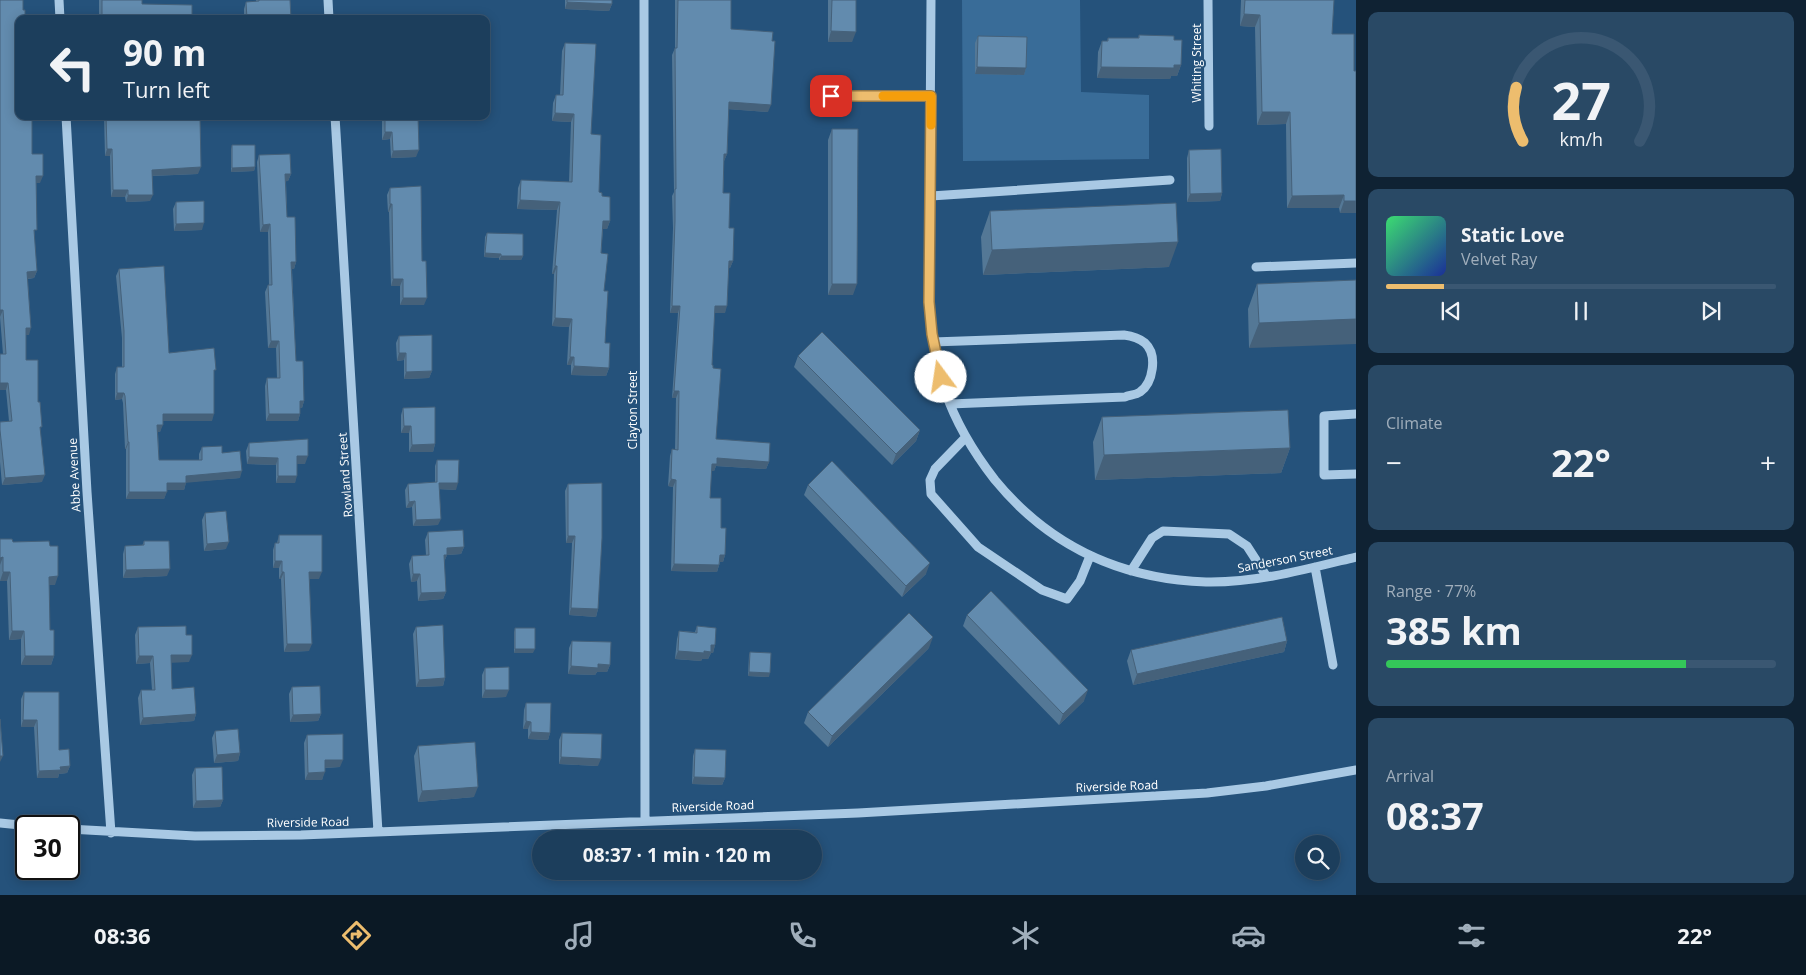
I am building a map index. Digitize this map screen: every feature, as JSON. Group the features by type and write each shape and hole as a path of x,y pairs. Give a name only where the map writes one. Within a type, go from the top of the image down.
{"street":[{"path":"59,0 60,15"},
{"path":"328,0 329,15"},
{"name":"Clayton Street","path":"644,0 645,820"},
{"name":"Sanderson Street","path":"931,0 929,302 933,342 937,363 950,404 966,437 987,470 1019,507 1050,533 1090,556 1131,571 1166,578 1208,582 1228,581 1267,576 1356,557"},
{"name":"Whiting Street","path":"1208,0 1209,126"},
{"path":"831,96 931,96"},
{"name":"Abbe Avenue","path":"66,120 86,482 111,832"},
{"name":"Rowland Street","path":"335,120 378,832"},
{"path":"931,196 1170,180"},
{"path":"1256,267 1356,263"},
{"path":"933,342 1124,334 1137,338 1147,344 1152,354 1152,369 1148,382 1139,393 1125,396 950,404"},
{"path":"1356,414 1324,416 1324,475 1356,474"},
{"path":"966,437 935,469 930,480 931,494 978,547 1042,590 1067,599 1080,581 1090,556"},
{"path":"1131,571 1152,538 1163,532 1229,534 1247,546 1267,576"},
{"path":"1315,567 1333,666"},
{"name":"Riverside Road","path":"80,830 204,836 378,832 858,813 1207,793 1266,786 1356,770"},
{"path":"0,823 15,824"}],"shaded area":[{"path":"962,0 1080,0 1081,92 1149,95 1149,159 963,161"}],"building":[{"path":"0,0 23,0 25,15 15,15 15,120 32,120 32,154 43,154 43,176 36,176 37,230 34,230 37,271 27,272 31,328 26,328 26,360 38,360 38,402 40,402 42,427 40,427 45,475 5,478 0,422 12,421 8,383 0,383 0,354 6,354 3,310 0,310"},
{"path":"102,0 142,0 142,4 192,5 192,15 102,15"},
{"path":"290,0 291,15 247,15 246,2"},
{"path":"567,0 612,0 612,4 567,2"},
{"path":"678,0 731,0 731,29 773,32 772,41 775,41 771,105 729,102 727,154 724,154 723,193 730,193 729,228 734,228 733,261 729,261 727,306 715,306 712,365 713,368 721,369 716,439 770,443 769,462 717,458 717,464 712,464 710,498 721,498 721,528 726,528 725,555 720,555 719,565 674,564 676,480 671,479 672,449 678,450 679,391 674,391 680,306 672,306 676,189 675,48 677,48"},
{"path":"832,0 856,0 856,32 831,31"},
{"path":"1245,0 1334,0 1332,34 1354,34 1354,71 1356,71 1356,201 1344,201 1344,195 1292,196 1290,112 1262,112 1260,15 1244,14"},
{"path":"1139,35 1174,36 1174,40 1182,40 1181,65 1174,65 1174,68 1101,67 1102,41 1108,41 1108,38 1139,38"},
{"path":"978,36 1027,37 1026,68 977,67"},
{"path":"565,43 596,44 591,134 601,135 599,192 602,193 602,196 610,197 610,221 603,221 601,253 608,254 604,291 608,291 605,343 610,343 609,368 574,366 574,357 570,357 572,319 555,318 557,266 555,266 560,202 520,200 521,180 572,182 574,114 555,113 556,95 563,95"},
{"path":"106,120 200,120 201,167 152,170 153,195 128,195 128,190 113,190 112,149 107,149"},
{"path":"385,120 418,120 419,150 393,151 392,132 385,132"},
{"path":"832,129 858,129 857,284 832,284"},
{"path":"232,145 255,145 255,167 232,168"},
{"path":"1221,149 1222,193 1190,194 1189,150"},
{"path":"290,154 291,174 285,174 287,217 295,217 296,262 291,262 296,361 303,361 304,401 300,401 300,414 269,414 267,378 280,378 279,341 271,341 268,285 272,285 270,224 263,225 259,155"},
{"path":"421,186 422,261 426,261 427,298 403,298 403,279 393,279 390,188"},
{"path":"204,201 204,223 176,224 176,202"},
{"path":"1176,203 1178,242 992,250 990,211"},
{"path":"487,233 523,234 523,256 501,256 501,254 485,253"},
{"path":"164,266 169,353 214,348 216,370 214,370 214,414 163,414 163,425 157,425 159,460 202,460 202,447 222,446 222,453 240,451 242,471 186,476 186,483 167,483 167,492 129,492 129,442 125,396 124,393 117,393 117,367 124,367 124,331 119,269"},
{"path":"1356,280 1356,319 1259,323 1257,284"},
{"path":"822,332 920,430 896,454 798,356"},
{"path":"432,335 432,371 406,372 406,353 399,353 399,336"},
{"path":"435,407 435,444 412,445 411,426 404,426 403,408"},
{"path":"1288,410 1290,448 1104,455 1102,417"},
{"path":"308,439 308,456 297,456 297,476 278,476 278,458 249,457 249,443"},
{"path":"437,460 459,460 458,483 439,483 441,519 416,520 415,501 409,502 408,484 437,482"},
{"path":"832,461 930,563 906,586 808,485"},
{"path":"602,483 602,538 598,609 571,608 575,536 568,536 568,484"},
{"path":"226,511 229,542 207,544 205,513"},
{"path":"463,530 464,547 447,548 447,555 444,555 446,592 421,593 420,574 413,574 412,556 429,555 428,532"},
{"path":"279,535 322,535 322,572 309,572 312,644 287,644 284,572 282,572 282,561 275,561 275,543 279,543"},
{"path":"0,539 12,539 13,542 49,541 50,546 58,546 58,576 49,577 50,630 54,630 54,656 25,656 24,631 12,631 10,572 3,572 3,557 0,558"},
{"path":"144,541 169,541 170,569 126,570 125,546 144,545"},
{"path":"991,591 1088,690 1063,714 967,615"},
{"path":"909,613 933,637 832,736 808,712"},
{"path":"1282,617 1287,641 1137,674 1131,650"},
{"path":"443,625 445,678 419,680 416,627"},
{"path":"186,626 186,635 192,635 192,655 171,655 172,689 194,687 196,714 143,718 141,690 155,690 153,656 139,656 138,627"},
{"path":"697,626 716,628 715,645 711,645 711,652 678,651 679,631 697,633"},
{"path":"515,628 535,628 535,649 515,649"},
{"path":"572,641 611,642 610,665 598,664 598,668 571,666"},
{"path":"750,652 771,653 770,673 749,672"},
{"path":"509,667 509,690 485,690 485,668"},
{"path":"320,686 321,714 293,715 292,687"},
{"path":"24,692 59,692 59,750 69,749 70,766 60,767 61,770 39,771 37,720 23,720"},
{"path":"526,703 551,703 550,733 531,732 531,722 526,721"},
{"path":"0,719 3,756 0,756"},
{"path":"238,729 240,753 217,755 215,731"},
{"path":"562,733 602,734 601,759 561,757"},
{"path":"343,734 343,760 325,760 325,772 308,773 307,735"},
{"path":"475,742 478,787 422,791 418,746"},
{"path":"695,749 726,750 725,778 694,777"},
{"path":"222,767 223,800 196,801 195,768"}],"slow traffic":[{"path":"883,96 931,96 931,125"}],"route":[{"path":"831,96 931,96 929,302 932,334 941,377"}]}
